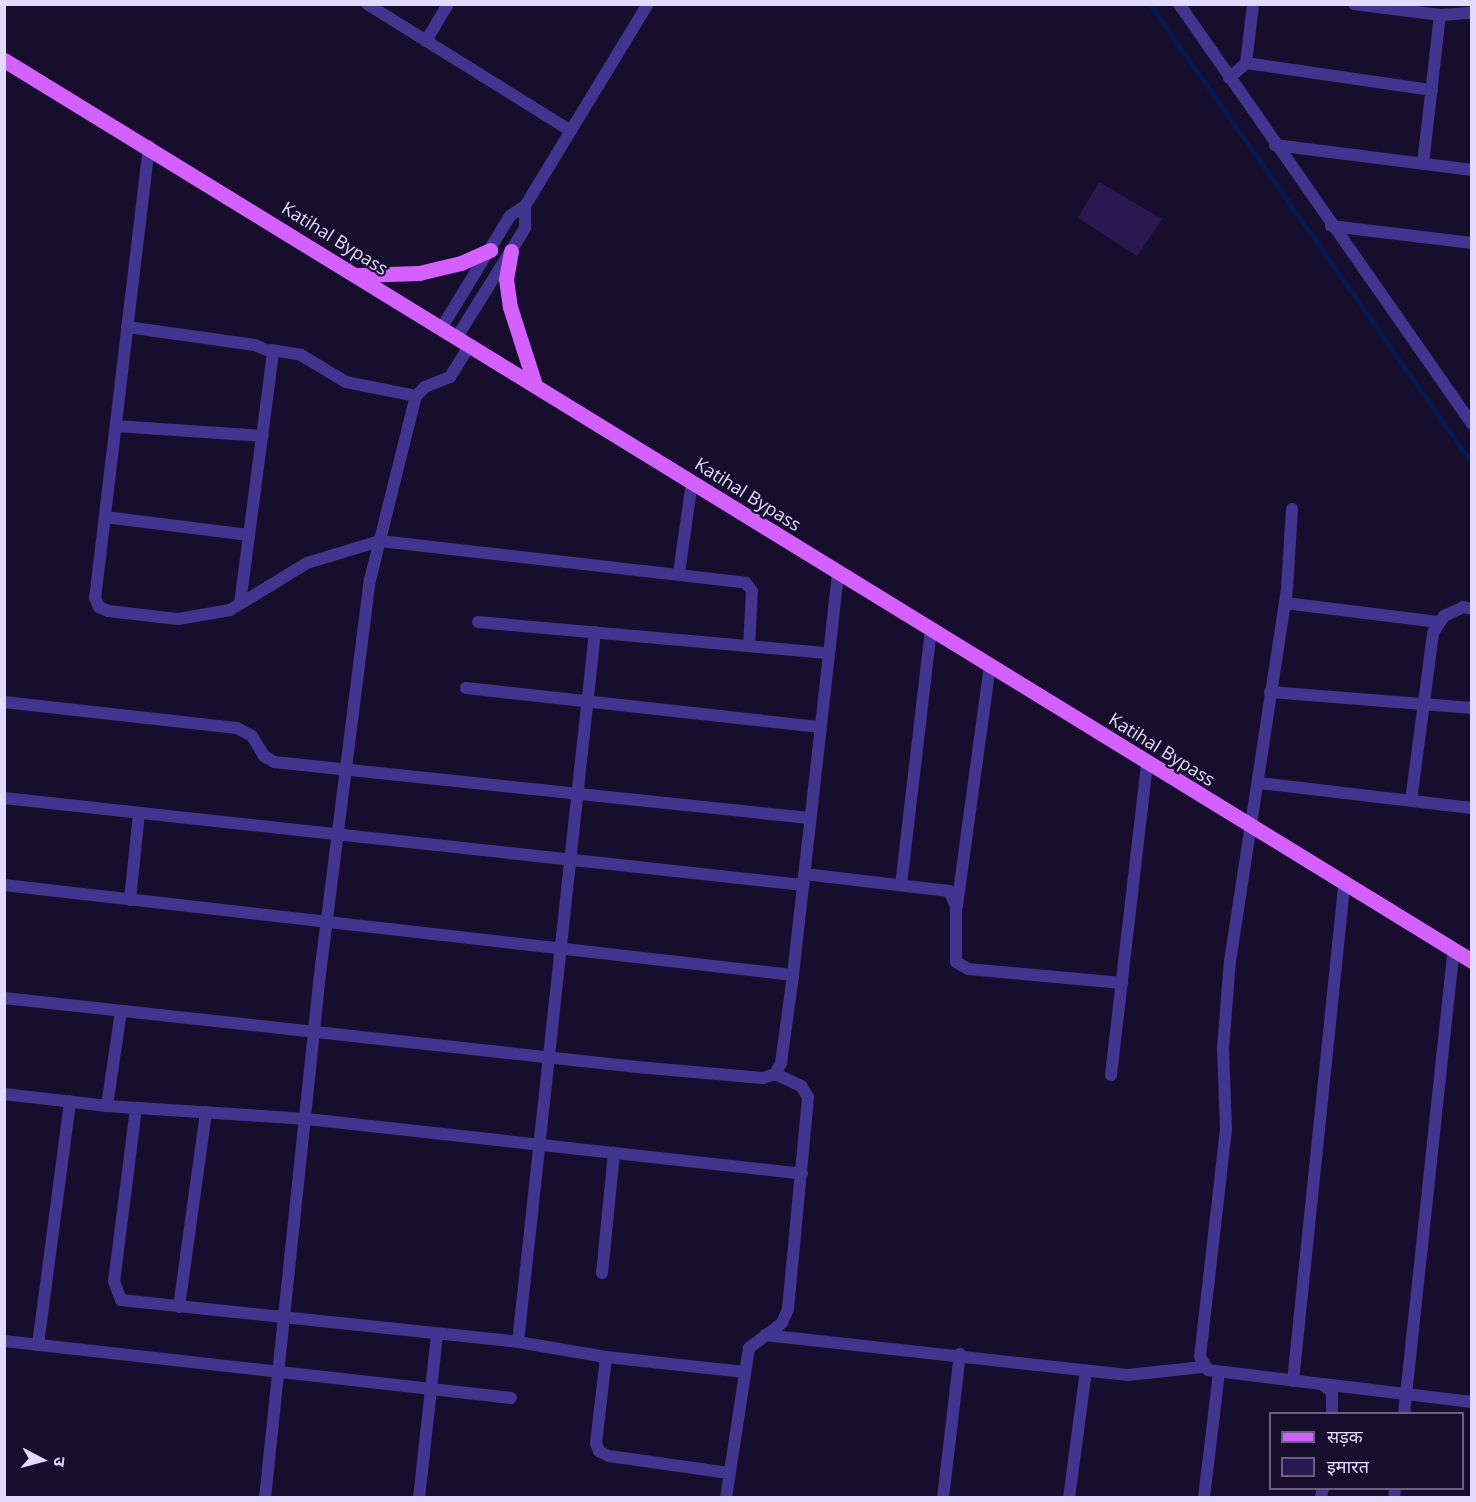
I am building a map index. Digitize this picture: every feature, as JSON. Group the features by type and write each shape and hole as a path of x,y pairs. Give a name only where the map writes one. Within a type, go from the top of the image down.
{"main road":[{"name":"Katihal Bypass","path":"4,60 149,146 1147,764 1453,952 1472,961"},
{"path":"357,275 419,273 461,263 490,250"},
{"path":"511,251 506,279 510,307 534,384"}],"street":[{"path":"367,4 571,131"},
{"path":"426,41 448,4"},
{"path":"442,327 510,216 525,206 648,4"},
{"path":"1179,4 1330,226 1472,424"},
{"path":"1229,78 1246,63 1253,4"},
{"path":"1354,4 1440,15 1472,13"},
{"path":"1423,164 1440,15"},
{"path":"1246,63 1432,90"},
{"path":"1275,145 1472,170"},
{"path":"149,146 95,598 103,610 178,619 230,610 307,563 380,541 679,573 751,585 749,646"},
{"path":"265,1497 344,768 370,580 416,396 425,387 450,377 463,341 525,228 525,206"},
{"path":"1330,226 1472,243"},
{"path":"127,327 301,355 346,382 416,396"},
{"path":"240,604 263,436 271,350"},
{"path":"1456,401 1472,403"},
{"path":"116,426 263,436"},
{"path":"679,573 692,482"},
{"path":"1203,1367 1201,1328 1226,1129 1226,1000 1250,826 1259,783 1270,692 1285,603 1292,509"},
{"path":"105,517 249,535"},
{"path":"4,998 315,1034 550,1058 763,1078 775,1074 781,1063 793,975 818,727 838,573"},
{"path":"1285,603 1438,622"},
{"path":"1411,801 1438,622 1453,610 1472,609"},
{"path":"478,622 827,653"},
{"path":"901,885 931,630"},
{"path":"518,1342 595,632"},
{"path":"990,666 956,906 955,957 962,967 1122,983"},
{"path":"466,688 818,727"},
{"path":"1270,692 1472,708"},
{"path":"4,702 237,728 252,736 268,760 576,795 809,818"},
{"path":"1111,1075 1147,764"},
{"path":"1259,783 1472,808"},
{"path":"4,798 569,860 803,880 901,885 949,891 956,906"},
{"path":"129,900 139,813"},
{"path":"4,885 793,975"},
{"path":"1293,1381 1344,885"},
{"path":"1404,1412 1453,952"},
{"path":"107,1106 120,1011"},
{"path":"726,1497 749,1348 782,1323 788,1309 808,1097 801,1086 775,1074"},
{"path":"4,1094 107,1106 307,1119 802,1174"},
{"path":"38,1345 70,1101"},
{"path":"136,1108 115,1289 126,1301 518,1342 606,1357 744,1372"},
{"path":"179,1307 206,1112"},
{"path":"602,1273 614,1153"},
{"path":"419,1497 437,1335"},
{"path":"765,1335 1145,1375 1203,1367 1219,1372 1472,1402"},
{"path":"4,1341 280,1374 431,1387 511,1398"},
{"path":"943,1497 960,1354"},
{"path":"606,1357 596,1443 599,1451 609,1456 729,1473"},
{"path":"1069,1497 1086,1370"},
{"path":"1204,1497 1219,1372"},
{"path":"1322,1384 1332,1392 1332,1412"}],"building":[{"path":"1099,182 1162,219 1137,256 1078,218"}],"waterway":[{"path":"1150,4 1472,463"}]}
